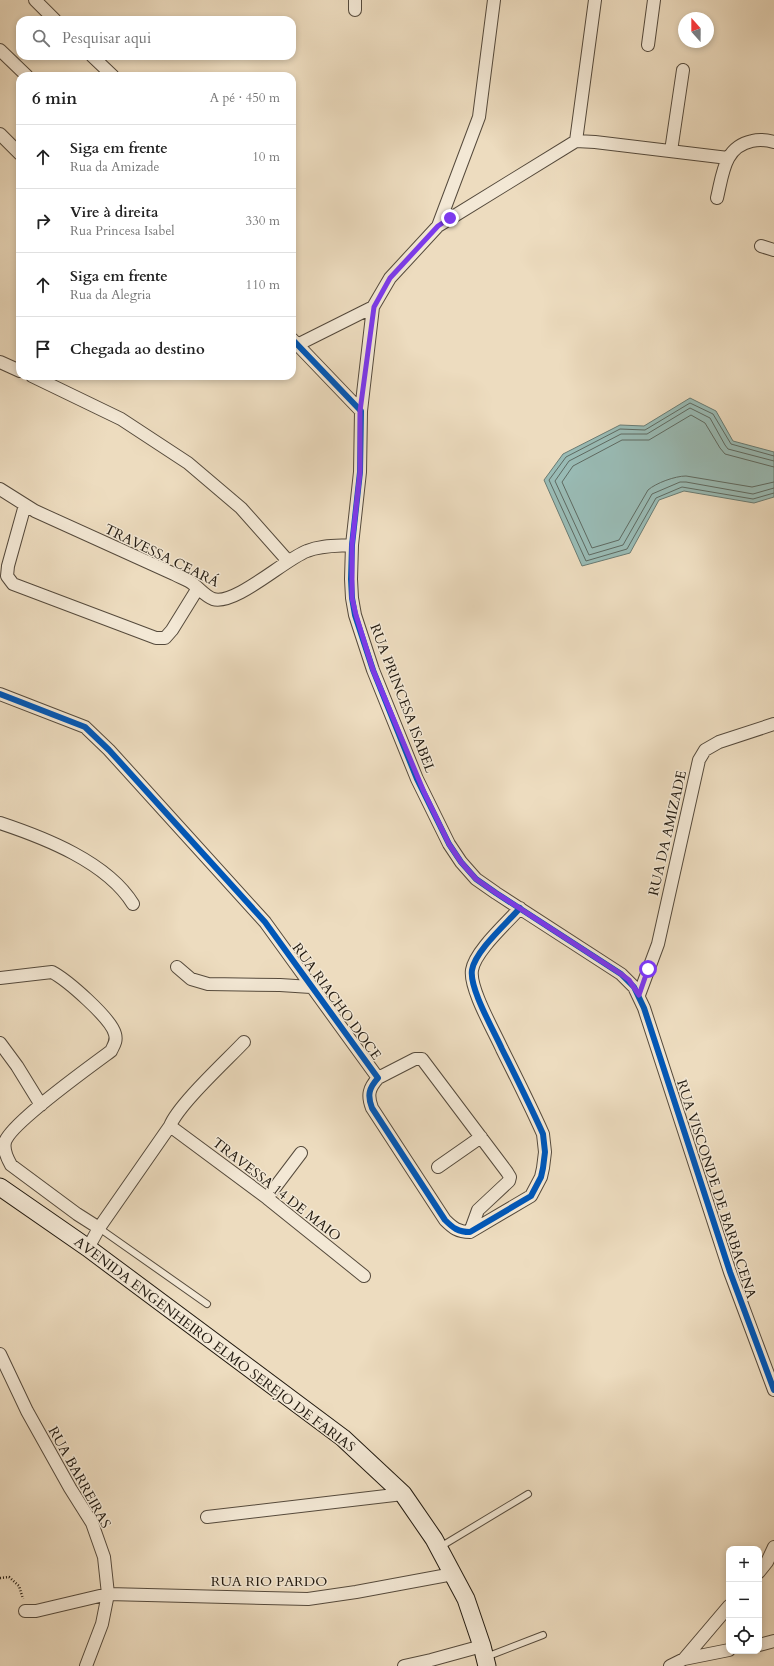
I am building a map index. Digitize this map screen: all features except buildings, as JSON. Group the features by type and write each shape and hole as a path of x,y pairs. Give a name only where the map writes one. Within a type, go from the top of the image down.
{"main road":[{"name":"AVENIDA ENGENHEIRO ELMO SEREJO DE FARIAS","path":"0,1187 88,1248 343,1438 403,1494 439,1548 466,1599 484,1656"}],"street":[{"path":"35,0 52,16"},
{"path":"438,226 480,117 494,0"},
{"path":"576,141 596,0"},
{"path":"648,45 654,0"},
{"path":"0,50 23,72"},
{"path":"96,60 109,72"},
{"path":"671,151 683,70"},
{"path":"0,134 16,150"},
{"path":"717,198 728,158 735,148 745,142 767,140 774,142"},
{"path":"296,342 374,307 390,278 438,226 576,141 728,158"},
{"path":"761,246 774,250"},
{"name":"RUA PRINCESA ISABEL","path":"374,307 360,411 360,472 352,545 352,598 373,670 417,779 449,844 461,862 476,879 621,974 629,980 639,995"},
{"path":"296,343 360,411"},
{"path":"0,362 16,369"},
{"path":"40,380 121,419 188,463 241,508 288,561"},
{"name":"TRAVESSA CEARÁ","path":"0,489 25,505 174,574 214,599 222,599 253,586 297,555 323,546 352,545"},
{"path":"25,505 8,566 7,576 13,584 156,638 165,638 172,630 198,588"},
{"name":"RUA RIACHO DOCE","path":"0,694 76,723 92,733 197,845 265,922 378,1078 371,1085 368,1099 377,1118 445,1220 460,1232 470,1232"},
{"name":"RUA DA AMIZADE","path":"639,995 658,944 699,760 705,750 719,742 774,724"},
{"path":"0,823 34,834 88,863 122,888 133,904"},
{"path":"470,1232 531,1196 541,1177 543,1168 545,1152 543,1134 481,1003 472,978 474,962 481,951 520,908"},
{"path":"177,967 190,978 208,984 280,984 312,987"},
{"path":"0,978 52,972 87,998 114,1029 116,1040 111,1051 41,1105 10,1132 5,1140 6,1154 11,1165 77,1214 99,1228"},
{"name":"RUA VISCONDE DE BARBACENA","path":"639,995 663,1061 730,1272 774,1390"},
{"path":"88,1248 99,1228 172,1121 191,1097 244,1042"},
{"path":"0,1043 17,1066 41,1105"},
{"path":"378,1078 415,1059 422,1059 510,1177 509,1181 478,1210 470,1232"},
{"name":"TRAVESSA 14 DE MAIO","path":"170,1126 267,1198 364,1276"},
{"path":"438,1167 481,1137"},
{"path":"267,1198 301,1153"},
{"name":"RUA BARREIRAS","path":"0,1354 34,1425 92,1523 104,1556 108,1594 102,1624 86,1666"},
{"path":"207,1517 403,1494"},
{"path":"762,1568 770,1558 774,1547"},
{"name":"RUA RIO PARDO","path":"25,1611 36,1611 56,1607 108,1594 308,1599 356,1592 453,1574"},
{"path":"684,1659 726,1610"},
{"path":"762,1644 774,1641"},
{"path":"670,1666 684,1659 726,1651"},
{"path":"404,1666 431,1660 484,1656"}],"lane":[{"path":"99,1228 206,1304"},
{"path":"439,1548 528,1494"},
{"path":"484,1656 543,1635"}],"path":[{"path":"0,1578 9,1577 19,1586 23,1597 25,1611"}],"water":[{"path":"690,398 716,411 733,441 774,452 774,497 754,503 684,491 659,500 630,553 582,566 544,480 563,454 620,425 644,426"}],"cycle path":[{"path":"296,343 361,411 360,472 352,545 352,598 355,615 373,670 417,779 449,844 461,862 476,879 621,974 634,987 644,1008 730,1272 774,1390"},
{"path":"0,694 85,727 109,750 265,922 378,1078 371,1088 369,1095 372,1108 445,1220 453,1227 462,1231 470,1232 531,1196 541,1177 543,1168 545,1152 543,1134 483,1010 472,978 474,962 479,954 520,908"}],"route":[{"path":"450,218 438,226 390,278 383,288 374,307 360,411 360,472 352,545 352,598 356,615 373,670 417,779 449,844 461,862 476,879 496,893 621,974 629,980 639,995 648,969"}]}
